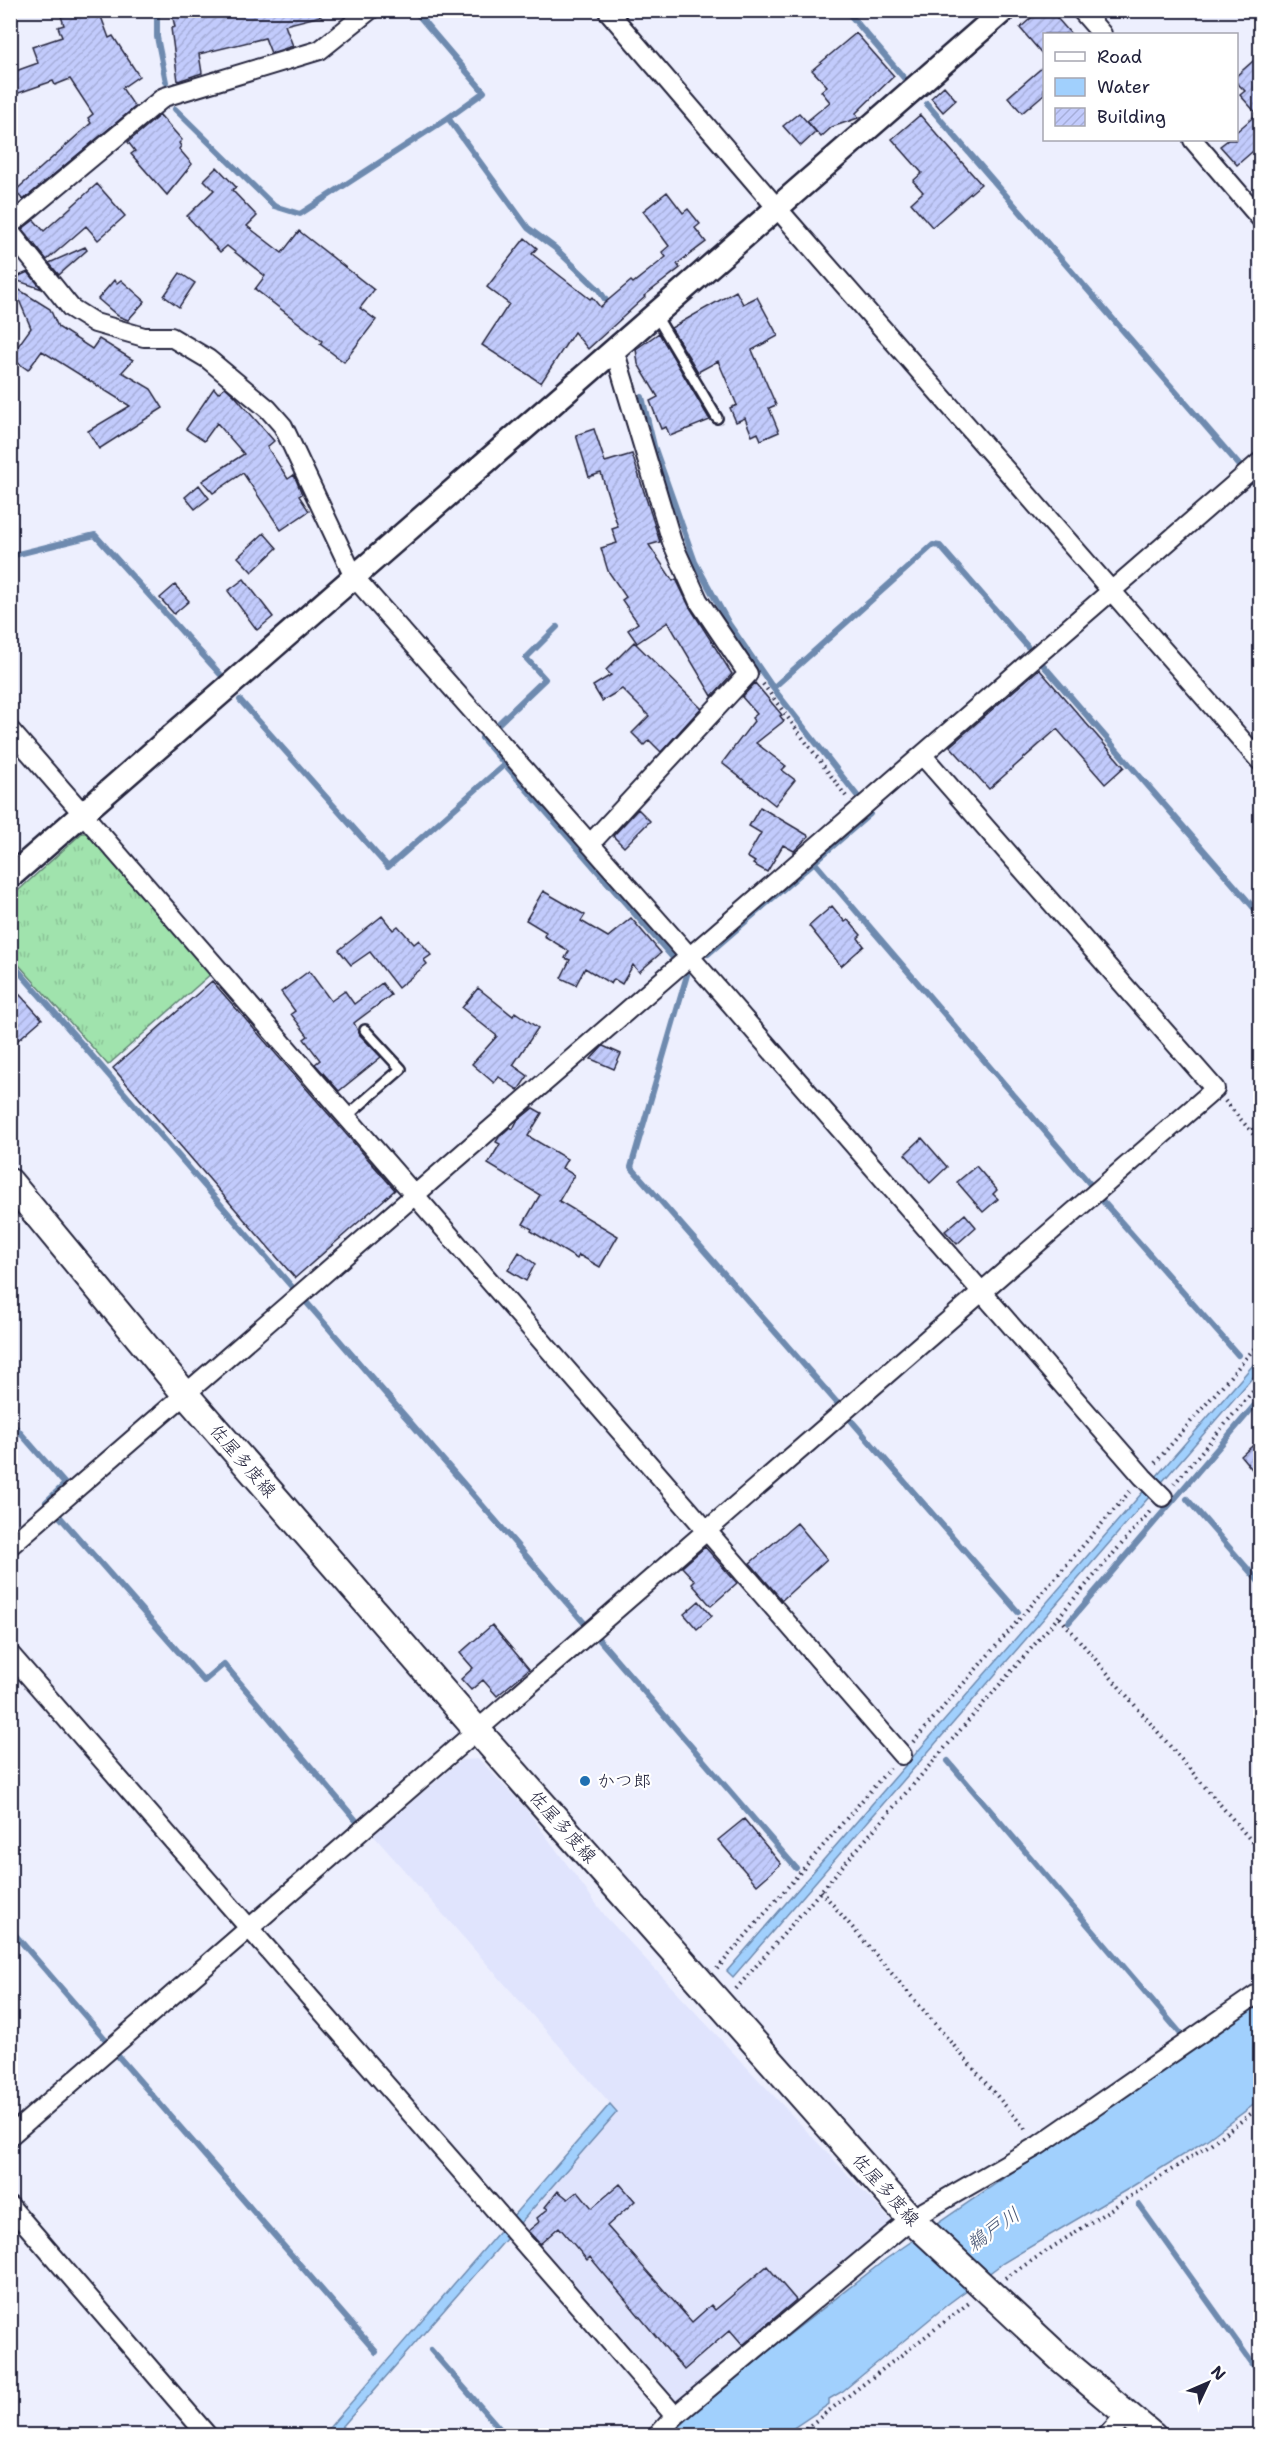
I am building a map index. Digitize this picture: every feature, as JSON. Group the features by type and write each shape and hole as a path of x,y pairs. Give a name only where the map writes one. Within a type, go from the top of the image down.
{"main road":[{"name":"佐屋多度線","path":"10,1182 186,1395 477,1730 915,2222 1060,2358 1153,2436"}],"street":[{"path":"10,225 164,97 320,50 370,10"},
{"path":"607,10 1260,761"},
{"path":"10,877 1004,10"},
{"path":"1081,10 1101,33"},
{"path":"1193,141 1260,218"},
{"path":"10,232 71,308 95,323 144,337 171,337 208,359 268,409 283,426 354,577 690,957 1143,1477 1163,1497"},
{"path":"590,844 748,674 698,600 672,542 614,349"},
{"path":"10,1546 1260,462"},
{"path":"10,729 902,1755"},
{"path":"10,2136 1215,1089 923,756"},
{"path":"10,1654 675,2416"},
{"path":"657,2436 675,2416 915,2222 1040,2145 1260,1992"},
{"path":"10,2206 208,2436"},
{"path":"1107,2436 1126,2414"}],"lane":[{"path":"655,314 717,418"},
{"path":"347,1116 401,1069 365,1030"}],"path":[{"path":"748,674 758,678 857,811"},
{"path":"1215,1089 1260,1142"},
{"path":"704,1985 1260,1342"},
{"path":"722,2006 1060,1618 1260,1383"},
{"path":"1060,1618 1260,1851"},
{"path":"821,1891 1040,2145"},
{"path":"795,2436 986,2290 1205,2148 1260,2108"}],"shaded area":[{"path":"479,1759 526,1809 606,1917 893,2223 676,2410 516,2227 617,2111 373,1835 461,1760"}],"green space":[{"path":"82,833 93,833 213,972 108,1065 11,956 10,898"}],"water":[{"path":"1260,1357 1260,1369 733,1977 727,1971"},
{"name":"鵜戸川","path":"1260,2002 1260,2100 1205,2141 1003,2263 948,2304 843,2391 829,2399 829,2404 783,2435 670,2436 716,2392 886,2259"},
{"path":"610,2104 617,2112 335,2435 322,2436"}],"building":[{"path":"59,10 92,10 94,16 100,14 109,38 113,36 139,76 122,88 135,107 23,200 15,191 91,123 88,118 93,114 70,79 55,85 53,81 10,96 10,73 38,63 32,47 62,37 58,27 64,25"},
{"path":"171,10 320,10 321,16 285,25 293,46 271,53 265,38 199,54 202,73 178,81 171,28 175,27"},
{"path":"1040,10 1050,10 1070,33 1043,33 1043,55 1020,28"},
{"path":"856,33 894,76 856,113 858,118 832,127 821,137 807,121 830,102 821,91 827,86 812,70"},
{"path":"1260,55 1260,145 1237,165 1220,146 1227,141 1238,141 1238,130 1257,114 1240,95 1245,91 1238,84 1238,74"},
{"path":"1043,67 1043,95 1022,113 1008,97"},
{"path":"944,86 956,100 943,112 931,98"},
{"path":"799,113 816,132 801,146 783,126"},
{"path":"160,115 182,140 179,143 181,146 179,149 192,164 167,195 131,154 135,151 128,142"},
{"path":"920,115 981,184 932,227 911,203 923,192 913,181 922,173 892,139"},
{"path":"217,167 236,187 232,190 257,216 247,226 282,253 299,231 374,290 360,308 376,320 344,362 320,344 322,341 255,289 265,276 227,246 220,252 187,216 214,190 204,180"},
{"path":"97,184 125,216 98,240 86,226 47,260 22,229 34,220 44,231"},
{"path":"667,192 683,213 688,209 700,224 695,228 706,242 677,264 680,268 644,296 588,349 574,332 541,383 482,345 509,304 487,287 525,238 537,248 532,254 590,299 592,297 600,307 631,281 633,283 666,257 662,252 669,246 643,211"},
{"path":"85,247 87,250 59,275 49,263"},
{"path":"28,272 42,289 12,279"},
{"path":"180,273 195,283 179,307 164,296"},
{"path":"114,280 117,283 121,280 145,301 128,320 118,316 98,299"},
{"path":"13,286 50,309 58,327 92,349 99,339 133,360 122,372 151,389 163,408 99,449 88,431 130,406 42,351 28,370 10,357 31,328"},
{"path":"736,291 743,304 757,297 778,336 752,350 776,405 769,408 779,432 761,440 758,433 752,436 745,418 736,422 730,408 737,405 718,361 698,372 671,328"},
{"path":"659,333 710,420 670,436 666,427 661,429 650,401 658,397 638,364 636,349"},
{"path":"225,387 274,441 267,447 288,479 294,475 302,494 299,496 309,511 281,530 243,473 213,493 202,481 244,454 217,423 204,441 186,429 214,388 218,393"},
{"path":"594,429 605,462 632,454 660,542 649,545 673,581 676,579 689,606 732,674 712,696 668,622 637,643 628,630 638,623 622,600 626,597 608,571 601,548 617,543 612,529 618,527 601,473 589,477 576,435"},
{"path":"199,485 209,498 195,509 185,497"},
{"path":"264,533 277,548 252,572 238,557"},
{"path":"244,579 273,617 257,630 228,591"},
{"path":"175,585 189,601 174,614 160,598"},
{"path":"634,642 701,708 661,752 649,740 644,745 632,733 649,716 622,689 602,701 593,686 611,675 606,670"},
{"path":"1039,669 1124,767 1105,784 1057,729 989,789 950,746"},
{"path":"755,683 782,715 780,716 784,721 756,743 786,766 782,770 795,780 775,805 722,763 757,714 742,697"},
{"path":"760,807 809,836 794,851 783,845 767,872 753,864 755,862 747,857 761,833 749,826"},
{"path":"638,809 650,821 624,847 613,836"},
{"path":"543,891 585,915 581,921 608,937 631,918 661,953 639,972 633,965 622,984 614,979 611,984 585,968 576,985 561,978 570,960 565,958 569,951 544,936 546,932 526,920"},
{"path":"832,906 845,922 848,920 861,935 858,938 864,946 841,966 809,926"},
{"path":"382,916 393,930 398,926 414,944 419,940 431,955 424,960 427,964 398,988 370,952 351,965 339,950"},
{"path":"309,971 331,1001 345,991 354,1004 382,983 391,995 354,1023 360,1035 381,1057 339,1091 315,1064 320,1060 304,1039 308,1036 291,1014 295,1011 281,992"},
{"path":"212,981 395,1190 295,1278 113,1068"},
{"path":"10,984 42,1019 10,1047"},
{"path":"478,988 513,1016 515,1012 538,1028 513,1065 528,1076 518,1090 499,1077 494,1083 472,1064 497,1036 462,1008"},
{"path":"603,1046 621,1054 614,1069 591,1059"},
{"path":"533,1108 542,1113 528,1136 567,1159 562,1168 574,1175 559,1201 618,1236 600,1267 579,1255 577,1259 523,1224 540,1195 488,1164 500,1144 496,1142 499,1137 510,1127 513,1129 517,1121"},
{"path":"922,1138 947,1167 930,1183 905,1154"},
{"path":"976,1166 997,1190 993,1194 998,1199 983,1212 957,1182"},
{"path":"965,1214 976,1227 957,1244 945,1231"},
{"path":"519,1252 535,1264 526,1281 508,1270"},
{"path":"1260,1439 1260,1479 1241,1456"},
{"path":"797,1523 827,1559 782,1600 750,1563"},
{"path":"705,1547 737,1583 711,1606 692,1584 695,1581 682,1567"},
{"path":"699,1601 712,1616 697,1629 684,1614"},
{"path":"492,1625 529,1669 497,1696 483,1680 471,1690 461,1679 473,1668 460,1653"},
{"path":"744,1819 781,1864 757,1885 718,1840"},
{"path":"620,2184 635,2201 607,2226 692,2322 711,2305 715,2310 767,2266 796,2300 743,2345 730,2330 684,2370 590,2257 587,2260 559,2227 540,2244 528,2231 539,2222 537,2218 548,2209 545,2207 558,2191 568,2199 578,2191 592,2208"}],"waterway":[{"path":"157,10 157,37 166,82"},
{"path":"414,10 484,92 448,118"},
{"path":"846,10 904,78"},
{"path":"927,104 1240,466"},
{"path":"175,109 274,206 300,214 448,118 528,228 555,248 599,290 611,308"},
{"path":"642,397 654,446 695,562 729,624 773,688 859,798"},
{"path":"1253,481 1260,490"},
{"path":"10,556 95,535 220,674"},
{"path":"773,688 933,545 940,546 1027,646"},
{"path":"498,724 545,679 526,658 557,627"},
{"path":"1044,666 1260,915"},
{"path":"240,700 388,867 505,764"},
{"path":"482,738 674,959"},
{"path":"708,954 870,814 866,809"},
{"path":"815,863 1090,1184"},
{"path":"10,961 292,1287"},
{"path":"687,975 631,1167 839,1405"},
{"path":"1100,1198 1238,1355"},
{"path":"307,1303 586,1625"},
{"path":"1069,1622 1260,1399"},
{"path":"849,1418 1018,1612"},
{"path":"10,1421 65,1484 46,1502"},
{"path":"1187,1499 1260,1583"},
{"path":"60,1517 204,1681 224,1664 359,1824"},
{"path":"597,1637 796,1868"},
{"path":"948,1761 1181,2034"},
{"path":"10,1929 107,2041"},
{"path":"118,2056 376,2352"},
{"path":"1139,2205 1260,2374"},
{"path":"431,2350 506,2436"}],"place":[{"name":"かつ郎","path":"585,1781"}]}
